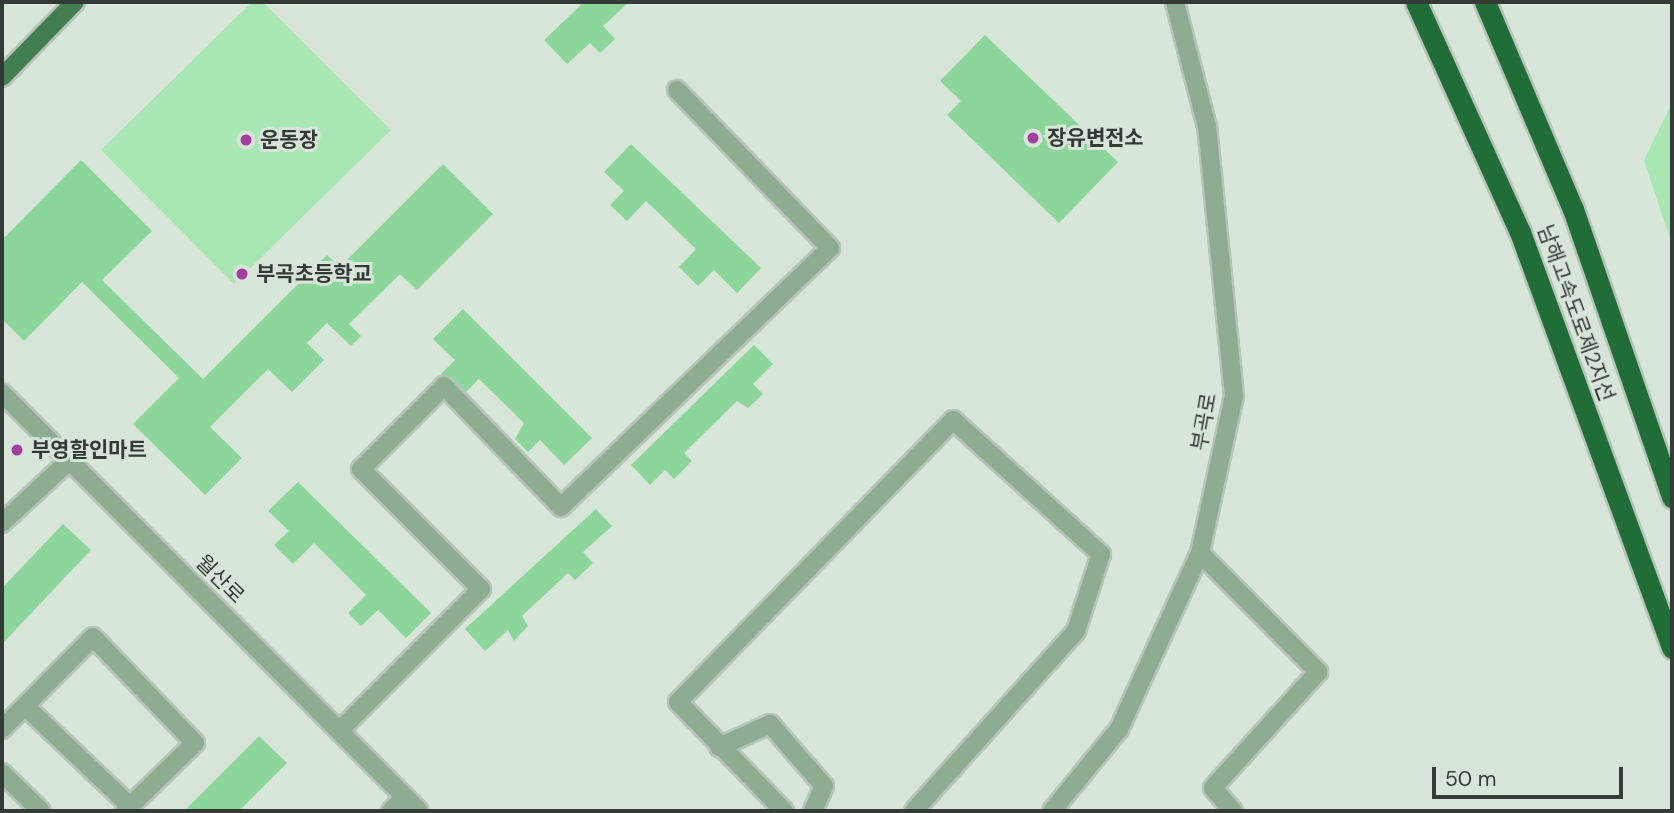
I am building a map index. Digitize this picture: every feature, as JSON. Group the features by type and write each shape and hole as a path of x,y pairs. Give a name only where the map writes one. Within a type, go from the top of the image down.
{"highway":[{"name":"남해고속도로제2지선","path":"1416,2 1520,232 1672,648"},
{"name":"남해고속도로제2지선","path":"1485,2 1573,209 1672,497"}],"main road":[{"path":"2,77 75,2"}],"street":[{"name":"부곡로","path":"1052,811 1119,729 1200,553 1234,396 1208,127 1175,2"},
{"path":"339,731 481,589 361,470 444,386 561,507 830,248 677,90"},
{"name":"월산로","path":"2,393 419,811"},
{"path":"784,811 678,702 953,420 1101,554 1076,631 914,811"},
{"path":"2,523 69,461"},
{"path":"1200,553 1318,673 1213,788 1233,811"},
{"path":"2,729 93,637 195,743 127,808 25,706"},
{"path":"719,747 770,724 824,786 813,811"},
{"path":"2,772 41,811"},
{"path":"391,811 405,797"}],"green space":[{"name":"운동장","path":"252,2 263,2 391,130 234,284 101,150"},
{"path":"1672,103 1672,245 1644,160"}],"building":[{"path":"584,2 629,2 603,26 615,39 600,53 590,43 567,64 544,40"},
{"name":"장유변전소","path":"985,35 1118,162 1059,223 947,115 961,101 940,81"},
{"path":"631,144 761,268 737,293 714,270 698,286 679,267 696,249 646,201 627,221 610,205 624,191 604,172"},
{"path":"81,160 152,231 102,280 203,379 327,255 340,267 443,164 493,214 417,290 400,274 349,324 361,336 351,346 327,323 307,343 324,360 292,392 268,369 210,427 242,458 205,495 133,424 179,378 82,282 24,341 2,319 2,240"},
{"path":"463,309 592,438 564,465 540,440 528,452 515,439 524,423 479,379 462,396 441,374 455,360 433,339"},
{"path":"754,345 773,364 753,384 763,394 748,408 737,401 684,453 692,461 674,479 665,470 650,485 631,465"},
{"path":"298,482 431,613 406,638 378,610 361,626 348,613 366,595 314,543 293,564 274,545 289,531 268,511"},
{"path":"596,509 612,526 583,552 593,563 575,580 568,573 522,616 528,626 514,641 508,630 485,651 465,629"},
{"path":"63,524 91,550 2,644 2,588"},
{"path":"259,736 287,763 239,811 184,811"}],"place":[{"name":"장유변전소","path":"1033,138"},
{"name":"운동장","path":"246,140"},
{"name":"부곡초등학교","path":"242,274"},
{"name":"부영할인마트","path":"17,450"}]}
